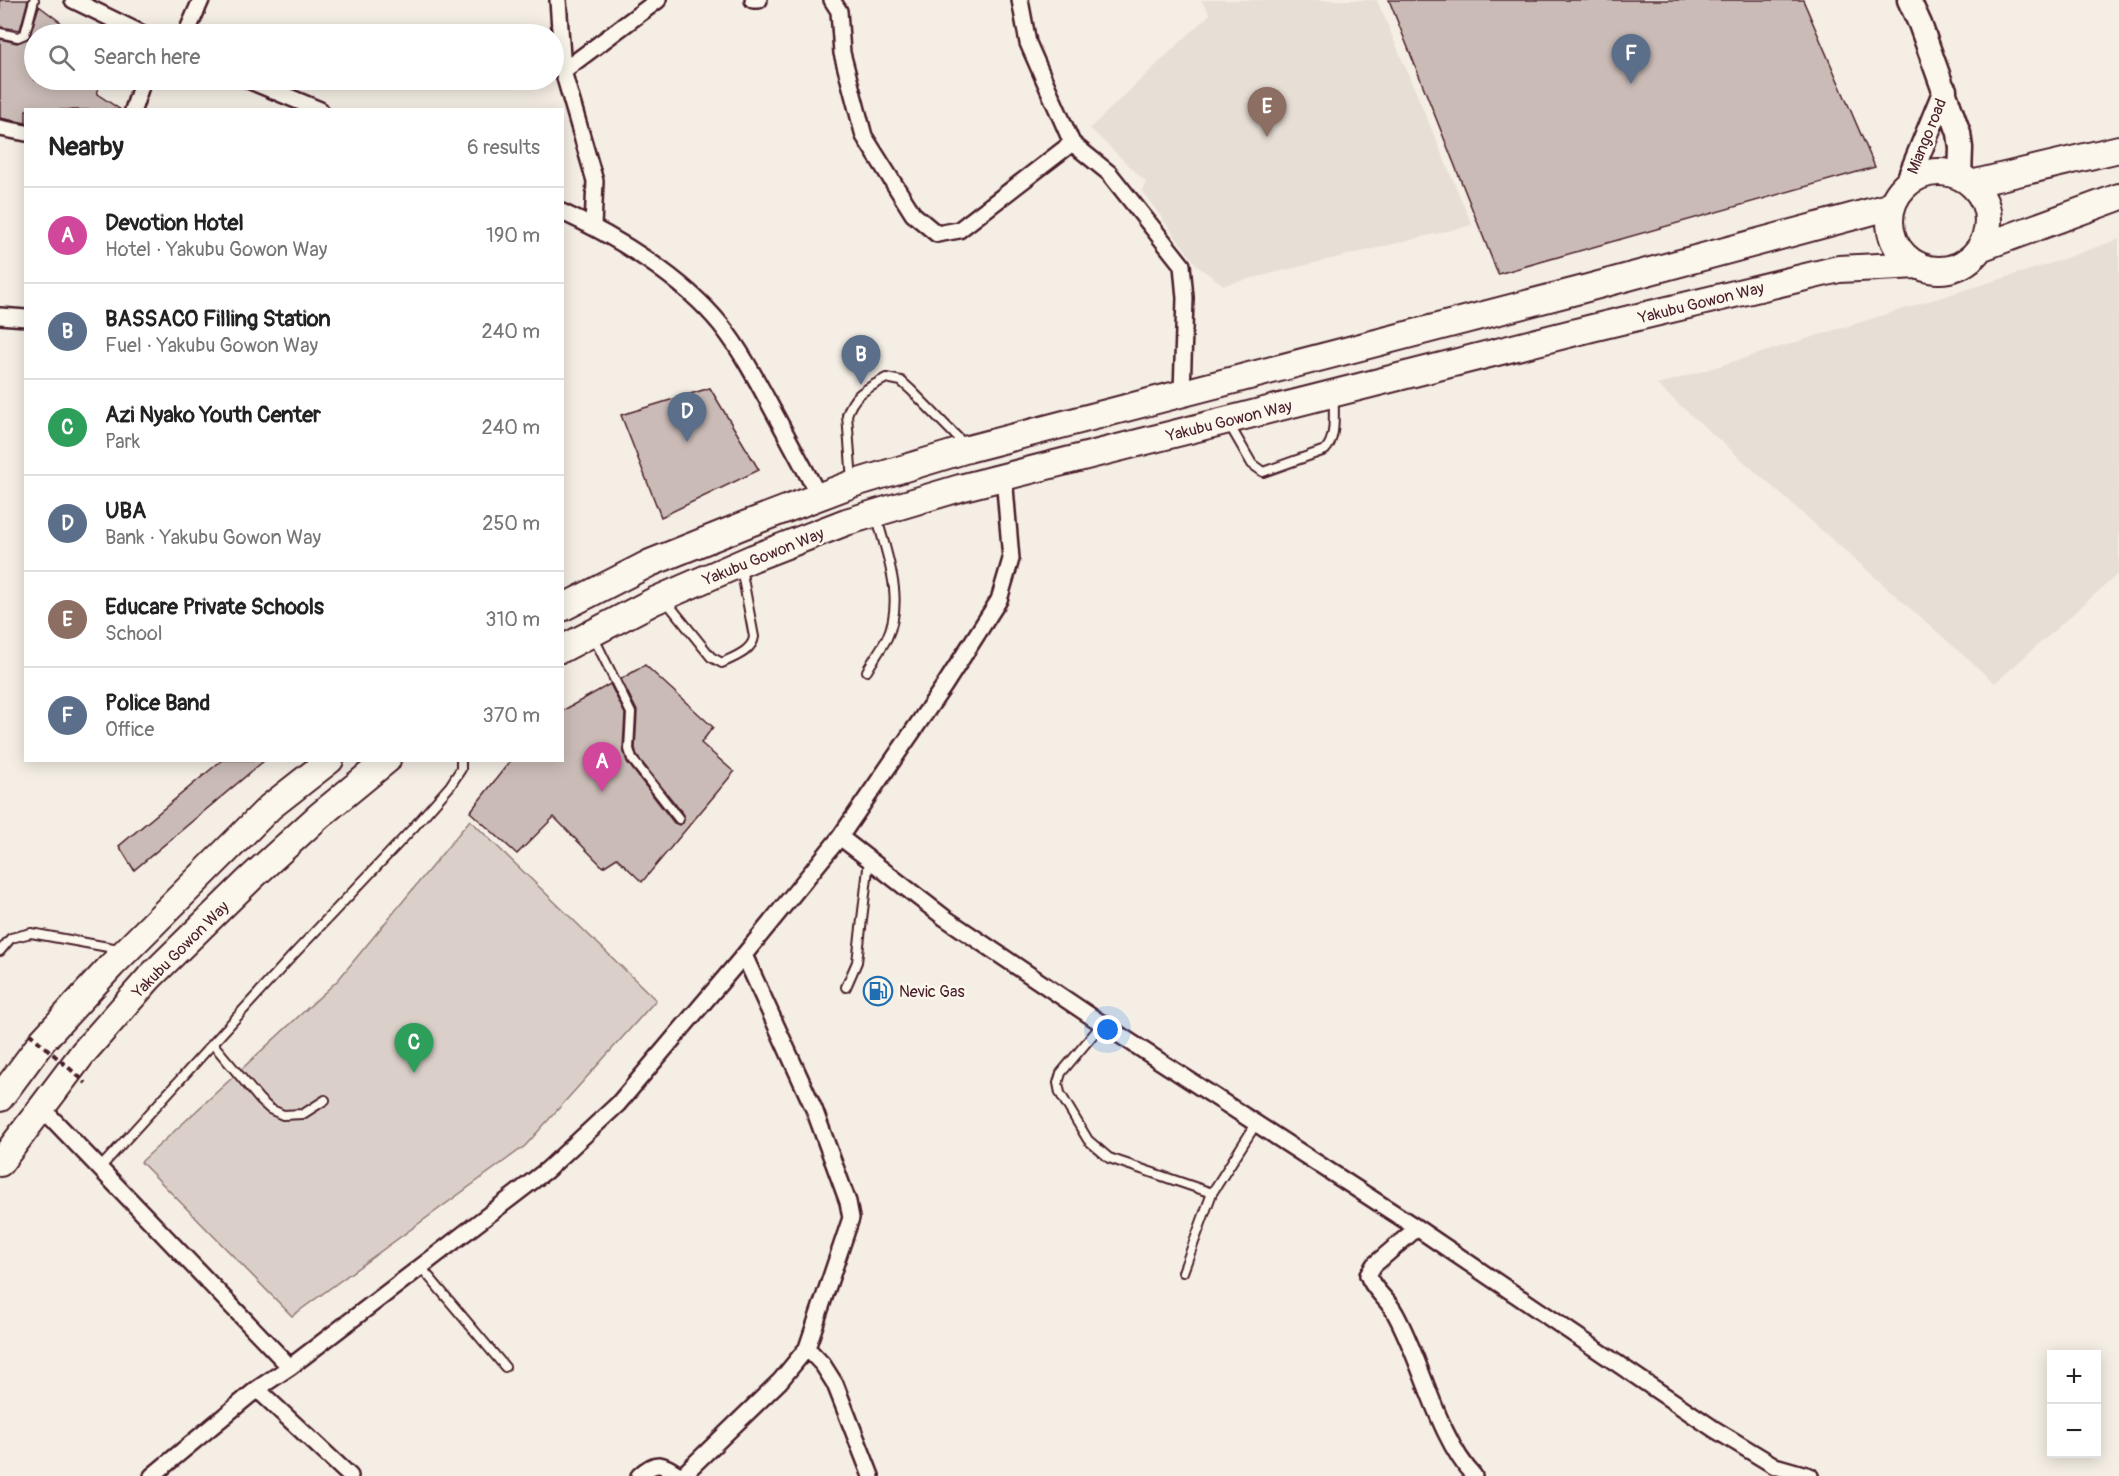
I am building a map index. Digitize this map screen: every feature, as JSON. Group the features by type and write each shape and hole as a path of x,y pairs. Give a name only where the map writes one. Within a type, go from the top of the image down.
{"highway":[{"path":"1965,180 2119,149"},
{"path":"1932,172 1946,172 1965,180 1981,194 1986,207 1988,221 1986,235 1980,248 1959,266 1946,269 1932,269 1918,265 1907,258 1897,247 1890,220 1892,206 1898,193 1907,183 1932,172"},
{"path":"1980,248 2119,197"},
{"path":"564,608 650,563 852,484 969,449 1892,206"},
{"name":"Yakubu Gowon Way","path":"564,648 663,597 846,522 1004,476 1839,269 1918,265"},
{"path":"0,1098 43,1040 127,951 270,807 327,762"},
{"name":"Yakubu Gowon Way","path":"0,1163 83,1053 150,977 250,879 319,816 385,762"}],"main road":[{"name":"Miango road","path":"1909,0 1945,90 1959,134 1965,180"},
{"name":"Miango road","path":"1907,183 1945,90"}],"street":[{"path":"73,0 122,24"},
{"path":"190,24 201,0"},
{"path":"558,0 560,24"},
{"path":"564,70 658,0"},
{"path":"753,0 759,0"},
{"path":"832,0 839,11 842,53 864,136 913,214 937,234 959,230 1072,143"},
{"path":"1020,0 1028,43 1072,143 1109,173 1182,265 1185,298 1182,393"},
{"path":"564,74 595,181 593,226"},
{"path":"134,108 140,90"},
{"path":"272,90 315,108"},
{"path":"0,128 24,133"},
{"path":"564,213 593,226 671,277 697,299 722,326 752,372 819,496"},
{"path":"0,316 24,318"},
{"path":"152,1476 257,1389 290,1367 547,1170 618,1104 840,837 945,686 999,600 1011,559 1004,476"},
{"path":"840,837 945,918 1102,1024 1417,1228 1714,1429 1775,1466 1810,1476"},
{"path":"639,1476 650,1466 662,1464 681,1476 780,1381 807,1348 851,1218 848,1202 814,1109 744,955"},
{"path":"42,1107 290,1367"},
{"path":"1417,1228 1374,1265 1368,1275 1371,1284 1395,1312 1445,1428 1465,1466 1474,1476"},
{"path":"807,1348 823,1365 835,1384 871,1476"},
{"path":"257,1389 350,1476"}],"lane":[{"path":"28,24 34,0"},
{"path":"0,33 18,37 24,34"},
{"path":"852,484 847,415 850,404 857,395 886,378 901,381 969,449"},
{"path":"1227,420 1252,464 1263,472 1325,450 1330,445 1334,393"},
{"path":"867,671 887,637 894,613 895,589 876,513"},
{"path":"663,597 711,657 722,663 748,649 753,643 754,637 740,564"},
{"path":"592,634 631,713 629,749 632,759 679,819"},
{"path":"100,1168 450,786 461,769 461,762"},
{"path":"846,987 857,962 869,860"},
{"path":"0,951 11,938 31,933 127,951"},
{"path":"1102,1024 1061,1073 1058,1083 1060,1093 1088,1140 1109,1158 1212,1193"},
{"path":"213,1044 270,1109 283,1115 303,1114 325,1100"},
{"path":"1183,1272 1212,1193 1256,1124"},
{"path":"420,1266 505,1367"}],"path":[{"path":"29,1033 86,1083"}],"shaded area":[{"path":"1201,0 1377,0 1472,225 1224,285 1198,267 1142,191 1146,182 1090,128 1210,14"},
{"path":"2119,239 2119,573 1995,683 1657,385 2046,265"},
{"path":"470,820 656,1000 525,1146 292,1316 141,1162 338,980"}],"building":[{"path":"0,0 28,0 20,30 0,27"},
{"path":"1389,0 1803,0 1875,167 1498,274"},
{"path":"39,6 63,24 33,24"},
{"path":"0,39 17,43 24,40 24,90 98,90 97,94 118,108 24,108 24,123 0,118"},
{"path":"710,388 759,470 661,517 621,415"},
{"path":"645,665 713,727 701,743 734,772 642,882 617,858 603,867 554,817 517,854 470,812 509,762 564,762 564,710 610,684 625,714 623,749 627,762 674,823 679,825 683,823 684,815 637,756 635,748 637,711 621,679"},
{"path":"220,762 263,762 134,870 119,846"}],"place":[{"name":"Police Band","path":"1631,84"},
{"name":"Educare Private Schools","path":"1267,137"},
{"name":"BASSACO Filling Station","path":"861,385"},
{"name":"UBA","path":"687,442"},
{"name":"Devotion Hotel","path":"602,792"},
{"name":"Nevic Gas","path":"878,991"},
{"name":"Azi Nyako Youth Center","path":"414,1073"}]}
